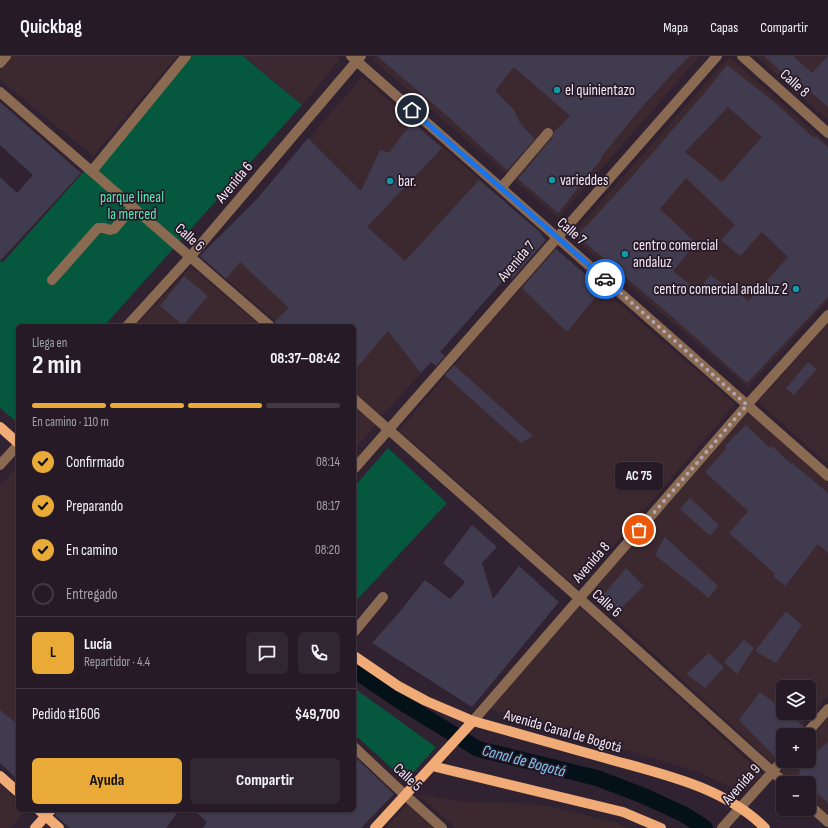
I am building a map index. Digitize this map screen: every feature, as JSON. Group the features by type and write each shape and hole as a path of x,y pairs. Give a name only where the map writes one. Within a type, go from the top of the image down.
{"main road":[{"path":"0,427 16,442"},
{"name":"Avenida Canal de Bogotá","path":"356,657 398,686 448,711 473,721 672,778 714,792 741,807 765,828"},
{"name":"Avenida 8","path":"375,828 473,721"},
{"path":"432,766 623,812 661,828"},
{"path":"0,776 16,790"},
{"path":"34,828 45,812 59,828"}],"street":[{"path":"0,63 6,56"},
{"path":"92,171 186,56"},
{"name":"Avenida 7","path":"356,467 717,56"},
{"name":"Calle 8","path":"742,56 828,133"},
{"name":"Calle 7","path":"356,58 828,476"},
{"name":"Avenida 6","path":"129,324 190,257 356,58"},
{"name":"Calle 6","path":"0,92 268,324"},
{"path":"501,188 548,133"},
{"path":"52,280 98,228 110,230 114,229 133,207"},
{"name":"Avenida 8","path":"473,721 747,405 828,315"},
{"name":"Calle 6","path":"356,401 579,598 777,776"},
{"path":"0,465 16,446"},
{"path":"356,630 383,597"},
{"path":"811,728 828,709"},
{"name":"Calle 5","path":"356,749 442,828"},
{"name":"Avenida 9","path":"725,825 776,768"},
{"path":"816,811 828,822"}],"shaded area":[{"path":"11,56 177,56 93,156 0,80 0,69"},
{"path":"244,56 336,56 340,59 302,105"},
{"path":"376,56 700,56 558,218 373,60"},
{"path":"756,56 828,56 828,120"},
{"path":"729,57 828,144 828,301 748,387 571,236"},
{"path":"362,77 542,234 516,266 382,416 356,394 356,324 279,324 200,256 257,199"},
{"path":"555,248 735,404 577,588 399,430 455,365 479,333 523,286 531,273"},
{"path":"191,267 259,324 137,324"},
{"path":"828,323 828,464 758,402"},
{"path":"356,407 376,424 356,447"},
{"path":"749,410 828,480 828,695 816,710 816,680 776,680 776,720 807,720 801,728 776,728 776,758 772,763 588,593"},
{"path":"16,467 16,778 0,763 0,486"},
{"path":"578,605 762,774 743,793 702,773 487,708"},
{"path":"828,717 828,814 816,803 816,776 786,776 781,772 785,768 816,768 816,731"},
{"path":"0,784 16,799 16,812 24,812 10,828 0,828"},
{"path":"419,795 464,802 521,803 547,806 617,823 628,828 456,828"},
{"path":"409,802 437,828 386,828"}],"green space":[{"name":"parque lineal la merced","path":"187,56 243,56 302,105 106,324 16,324 16,421 0,408 0,262 4,261"},
{"path":"388,448 447,503 356,601 356,485"},
{"path":"356,689 436,747 406,781 356,736"}],"building":[{"path":"377,56 690,56 642,107 558,213 518,179 553,137 554,132 570,116 514,67 495,91 514,110 520,123 535,139 507,170 445,114"},
{"path":"764,56 793,56 812,73 828,56 828,107 797,80 794,83"},
{"path":"727,65 773,101 814,138 816,136 828,148 828,297 747,383 577,236 629,180","holes":["728,107 762,137 722,182 685,152","686,178 735,225 721,240 740,256 762,232 788,257 749,301 710,275 698,291 673,271 696,243 660,209"]},
{"path":"0,102 81,173 0,261 0,177 17,193 33,175 0,145"},
{"path":"412,122 442,148 367,227 405,261 479,180 542,234 541,235 546,240 512,279 508,275 440,352 445,356 436,366 431,362 421,373 388,331 356,369 356,324 276,324 275,321 289,308 240,262 226,279 200,256 257,199 308,138 361,191 380,150 389,153"},
{"path":"556,249 602,289 567,332 522,288"},
{"path":"184,276 208,296 184,324 182,324 160,306"},
{"path":"808,362 817,369 794,395 786,388"},
{"path":"454,365 533,436 521,443 507,431 445,375"},
{"path":"746,425 770,448 772,446 791,464 792,463 828,493 828,553 818,544 785,586 773,576 775,574 729,533 748,511 705,472 727,448 725,446"},
{"path":"690,498 719,525 710,536 680,509"},
{"path":"472,525 497,547 482,563 493,599 519,566 559,602 472,707 372,643 425,580 450,599 465,582 443,563"},
{"path":"665,537 718,586 709,598 655,555"},
{"path":"626,568 644,586 619,610 602,596"},
{"path":"786,611 802,625 776,663 755,651"},
{"path":"744,640 754,648 737,674 724,662"},
{"path":"709,653 724,667 705,688 686,674"},
{"path":"760,692 776,705 776,720 795,720 803,726 801,728 776,728 776,758 739,720"},
{"path":"0,710 16,723 16,778 0,763"},
{"path":"828,742 828,803 816,792 816,776 799,776 800,768 816,768 816,752"},
{"path":"356,758 394,794 361,828 203,828 207,822 196,812 356,812"},
{"path":"56,812 178,812 166,828 70,828 55,815"}],"waterway":[{"name":"Canal de Bogotá","path":"356,671 401,702 478,749 597,778 644,796 685,815 705,828"}],"way so far":[{"path":"605,279 747,405 639,530"}],"place":[{"name":"el quinientazo","path":"557,90"},
{"name":"varieddes","path":"552,180"},
{"name":"bar.","path":"390,181"},
{"name":"centro comercial andaluz","path":"625,254"},
{"name":"centro comercial andaluz 2","path":"796,289"},
{"name":"AC 75","path":"639,530"}],"route":[{"path":"412,110 605,279"}]}
